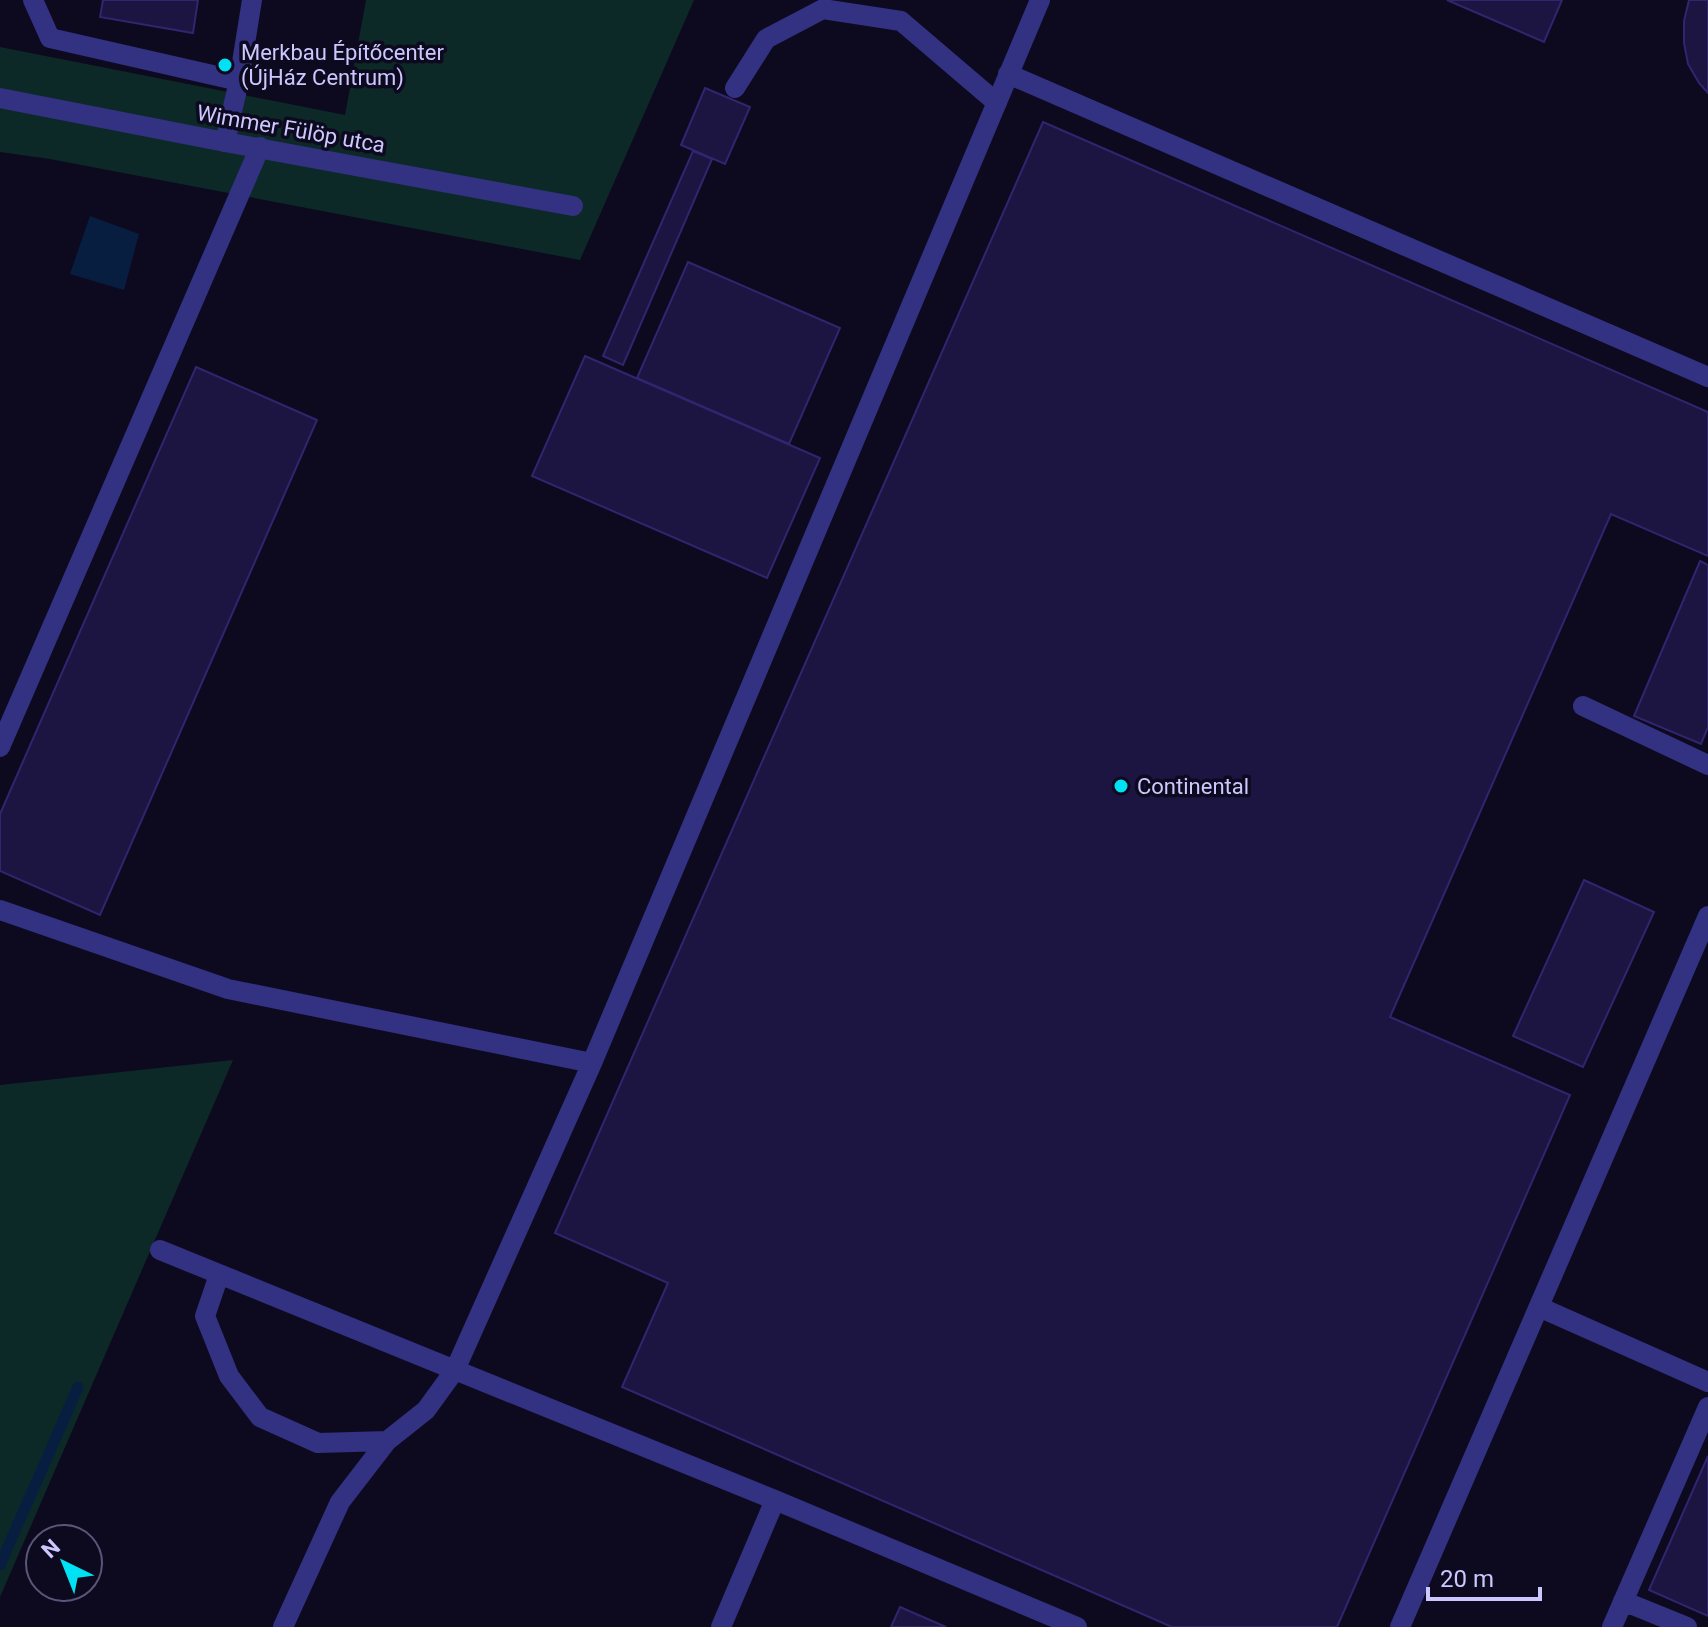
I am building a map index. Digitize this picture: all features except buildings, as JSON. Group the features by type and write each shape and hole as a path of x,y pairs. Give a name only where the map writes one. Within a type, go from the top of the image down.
{"street":[{"path":"33,0 50,38 239,81"},
{"path":"225,142 252,0"},
{"path":"283,1627 340,1502 387,1441 426,1410 455,1370 592,1063 1040,0"},
{"path":"735,88 766,39 823,9 901,21 997,103"},
{"path":"1008,74 1708,377"},
{"name":"Wimmer Fülöp utca","path":"0,98 573,206"},
{"path":"0,747 260,147"},
{"path":"1583,706 1708,765"},
{"path":"0,910 228,989 592,1063"},
{"path":"1400,1627 1539,1307 1699,961 1708,916"},
{"path":"160,1250 775,1500 1077,1627"},
{"path":"219,1275 205,1316 229,1376 260,1417 318,1443 387,1441"},
{"path":"1539,1307 1708,1382"},
{"path":"1612,1627 1708,1407"},
{"path":"721,1627 775,1500"},
{"path":"1623,1601 1687,1627"}],"green space":[{"path":"366,0 694,0 580,260 0,152 0,47 345,115"},
{"path":"233,1060 32,1523 24,1523 24,1542 0,1597 0,1085"}],"water":[{"path":"90,216 139,234 124,290 70,274"}],"waterway":[{"path":"0,1565 78,1387"}],"place":[{"name":"Merkbau Építőcenter (ÚjHáz Centrum)","path":"225,65"},
{"name":"Continental","path":"1121,786"}]}
